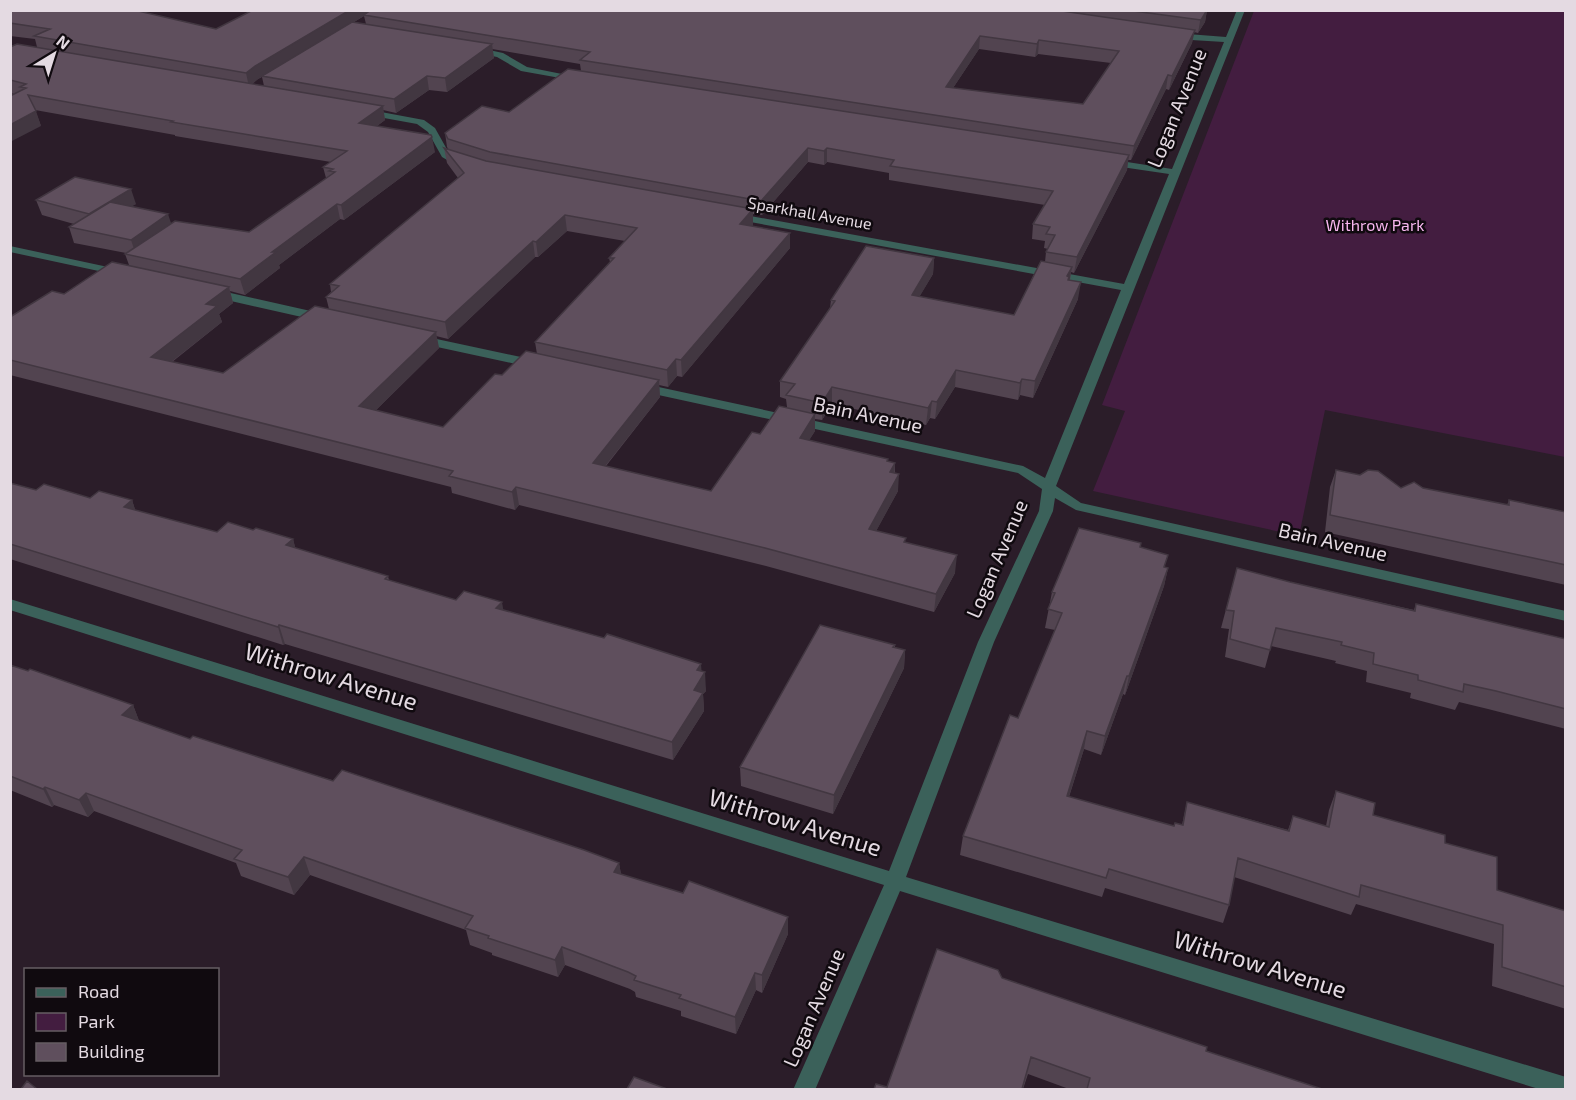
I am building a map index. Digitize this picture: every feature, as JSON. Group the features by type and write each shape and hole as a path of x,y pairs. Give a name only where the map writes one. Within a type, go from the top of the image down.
{"street":[{"name":"Logan Avenue","path":"804,1089 895,881 986,642 1046,511 1048,487 1240,10"},
{"path":"1161,34 1229,40"},
{"path":"461,48 500,55 517,66 534,71 592,80"},
{"path":"358,111 422,123 431,130 445,157 478,169"},
{"path":"1100,161 1174,172"},
{"name":"Sparkhall Avenue","path":"727,215 1129,288"},
{"path":"10,249 134,276"},
{"path":"202,291 340,322"},
{"path":"410,337 548,367"},
{"name":"Bain Avenue","path":"628,384 1023,470 1076,506 1566,616"},
{"name":"Withrow Avenue","path":"10,604 895,881 1566,1087"}],"green space":[{"name":"Withrow Park","path":"1254,11 1565,11 1565,457 1325,410 1299,536 1093,491 1125,411 1102,405"}],"building":[{"path":"10,10 134,10 216,29 253,10 350,10 246,73 34,36 50,29 10,23"},
{"path":"371,10 1055,10 1195,30 1172,76 1168,75 1134,146 580,60 590,52 364,15","holes":["980,36 1037,44 1039,40 1119,51 1083,104 946,87"]},
{"path":"1126,10 1207,10 1201,20"},
{"path":"352,22 492,44 445,78 427,76 394,99 262,76"},
{"path":"17,44 383,106 359,123 432,137 341,205 337,204 272,252 276,252 240,279 125,254 175,221 249,232 335,172 329,171 333,169 323,167 347,151 171,122 173,121 28,95 36,111 10,125 10,96 26,88 20,87 26,84 10,80 10,47"},
{"path":"568,69 1129,155 1077,257 1046,252 1055,235 1046,234 1050,227 1033,224 1053,191 890,166 894,160 827,148 824,151 808,148 761,201 490,152 448,139 445,133 482,106 509,112"},
{"path":"444,148 486,161 753,209 740,224 790,233 681,360 676,359 667,370 535,342 614,258 609,258 637,228 565,215 536,242 533,241 445,322 326,297 339,286 330,284 464,173"},
{"path":"75,177 131,189 89,214 36,200"},
{"path":"110,202 168,214 131,240 69,227"},
{"path":"866,246 934,258 912,295 1014,315 1041,261 1072,267 1067,276 1068,280 1081,282 1035,381 1022,379 1020,383 956,370 937,402 932,401 928,408 832,387 822,403 786,395 795,384 780,381 835,301 831,300"},
{"path":"112,262 229,287 206,304 217,306 151,357 223,373 315,306 436,332 359,406 443,427 495,374 502,375 526,351 659,380 593,463 711,491 752,432 760,434 779,406 815,414 800,438 888,459 887,461 895,463 890,472 899,474 869,529 906,538 904,542 957,555 936,594 765,548 516,487 512,492 449,476 453,471 10,360 10,317 52,291 64,294"},
{"path":"1336,470 1360,475 1368,470 1378,471 1401,488 1414,482 1423,488 1509,505 1509,500 1566,512 1566,565 1330,515"},
{"path":"10,483 36,490 44,484 90,498 99,491 132,500 124,507 217,532 228,522 253,530 256,528 293,539 286,545 388,576 385,579 456,600 464,591 502,602 496,608 604,638 607,634 701,664 697,670 705,672 694,690 703,693 672,742 279,625 278,627 10,544"},
{"path":"1079,528 1141,543 1140,547 1168,555 1164,567 1168,568 1105,736 1087,731 1067,796 1174,826 1175,823 1183,825 1187,802 1289,831 1293,816 1329,827 1336,791 1375,803 1373,815 1445,835 1445,843 1497,857 1497,890 1566,911 1566,987 1502,967 1503,925 1361,885 1359,897 1238,858 1229,905 1109,869 1106,878 963,836 1010,715 1018,718 1062,613 1048,609 1055,593 1052,592"},
{"path":"1237,568 1415,611 1416,604 1566,639 1566,709 1464,684 1463,692 1418,680 1418,675 1373,664 1374,653 1341,645 1342,642 1276,628 1270,650 1230,639 1234,611 1226,610"},
{"path":"820,625 895,645 893,647 905,650 834,795 740,767"},
{"path":"10,665 28,671 30,669 133,705 122,715 190,739 193,736 333,781 342,770 619,863 614,872 683,893 689,881 788,917 762,975 755,973 735,1017 679,998 681,995 634,980 636,976 628,972 562,947 555,960 488,938 489,936 465,928 473,916 304,857 288,877 234,859 242,850 86,793 79,800 10,776"},
{"path":"937,949 998,970 1002,978 1207,1047 1206,1051 1322,1089 1087,1089 1090,1078 1031,1057 1022,1089 874,1089 876,1084 887,1087"},
{"path":"634,1077 667,1089 627,1089"},
{"path":"27,1081 37,1089 21,1089"}]}
